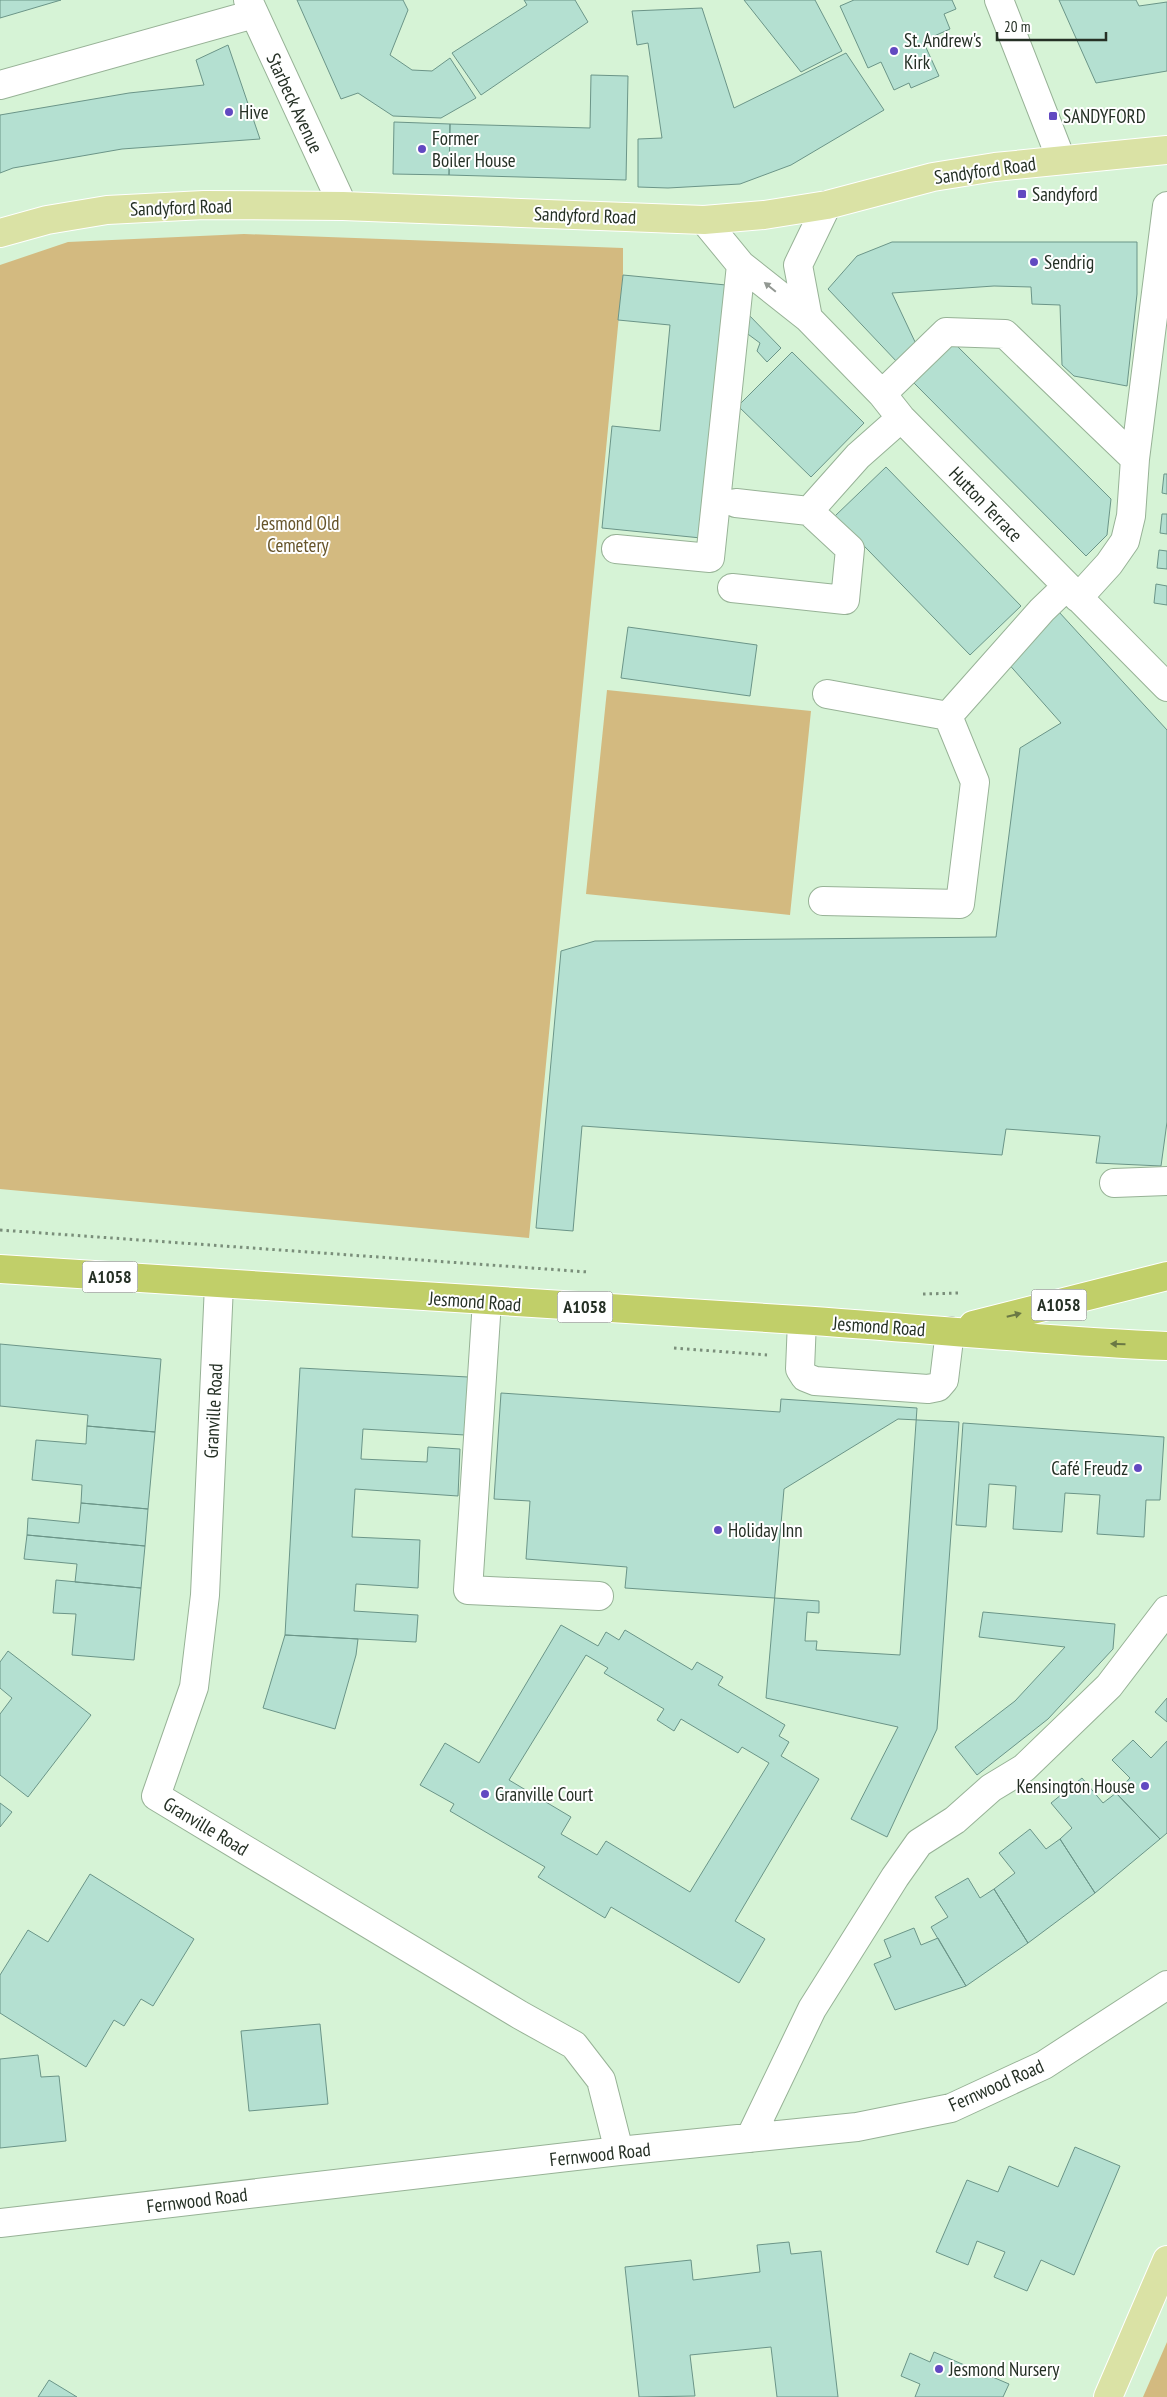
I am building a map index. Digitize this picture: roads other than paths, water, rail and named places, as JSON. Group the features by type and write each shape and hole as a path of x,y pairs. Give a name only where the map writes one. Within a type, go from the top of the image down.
{"highway":[{"name":"Jesmond Road","path":"0,1269 219,1285 950,1331 1092,1343 1167,1346"},
{"name":"Jesmond Road","path":"950,1331 1120,1290 1167,1276"}],"main road":[{"name":"Sandyford Road","path":"0,233 46,220 108,210 204,205 343,206 704,220 764,215 827,205 933,177 1061,159 1167,150"},
{"path":"1108,2397 1167,2260"}],"street":[{"path":"999,0 1061,159"},
{"path":"0,85 251,7"},
{"name":"Starbeck Avenue","path":"251,7 343,206"},
{"path":"808,318 798,265 827,205"},
{"path":"948,716 1042,610 1072,592 1109,564 1125,541 1131,516 1135,459 1167,206"},
{"name":"Hutton Terrace","path":"704,220 742,264 808,318 882,394 902,418 1167,687"},
{"path":"616,549 710,558 742,264"},
{"path":"882,394 946,332 1005,334 1135,459"},
{"path":"809,511 858,456 902,418"},
{"path":"732,588 845,600 850,549 809,511 736,503"},
{"path":"827,694 948,716"},
{"path":"823,901 960,904 975,782 948,716"},
{"path":"1114,1183 1167,1181"},
{"name":"Granville Road","path":"219,1285 205,1595 194,1687 156,1796 520,2015 574,2045 601,2080 619,2151"},
{"path":"487,1301 468,1590 599,1596"},
{"path":"802,1321 800,1369 805,1377 815,1381 928,1390 938,1387 944,1380 950,1331"},
{"path":"750,2138 812,2009 895,1877 919,1843 955,1820 991,1788 1024,1768 1109,1686 1167,1610"},
{"name":"Fernwood Road","path":"0,2223 619,2151 857,2127 951,2108 1044,2065 1167,1985"}],"place":[{"name":"St. Andrew's Kirk","path":"894,51"},
{"name":"Hive","path":"229,112"},
{"name":"SANDYFORD","path":"1053,116"},
{"name":"Former Boiler House","path":"422,149"},
{"name":"Sandyford","path":"1022,194"},
{"name":"Sendrig","path":"1034,262"},
{"name":"Café Freudz","path":"1138,1468"},
{"name":"Holiday Inn","path":"718,1530"},
{"name":"Kensington House","path":"1145,1786"},
{"name":"Granville Court","path":"485,1794"},
{"name":"Jesmond Nursery","path":"939,2369"}],"park label":[{"name":"Jesmond Old Cemetery","path":"298,534"}]}
